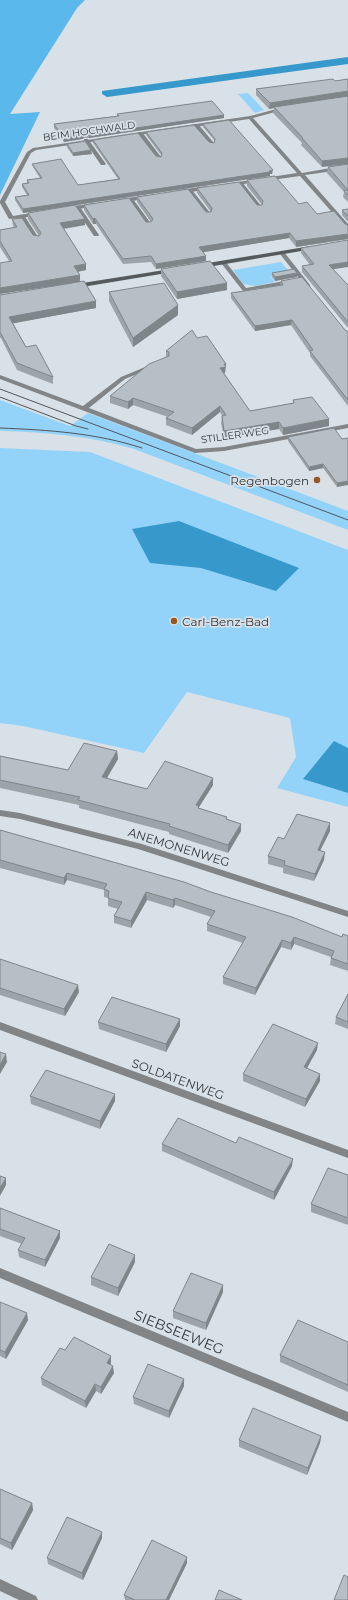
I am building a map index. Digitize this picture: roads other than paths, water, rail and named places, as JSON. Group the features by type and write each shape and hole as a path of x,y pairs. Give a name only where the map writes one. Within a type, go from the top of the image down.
{"street":[{"name":"BEIM HOCHWALD","path":"43,213 11,218 2,202 29,152 43,147 86,140 250,117 287,108"},
{"path":"250,117 348,227"},
{"path":"196,125 212,144"},
{"path":"140,133 159,158"},
{"path":"86,140 103,164"},
{"path":"226,185 348,167"},
{"path":"240,183 260,208"},
{"path":"175,193 211,188"},
{"path":"190,191 209,216"},
{"path":"116,202 153,196"},
{"path":"131,200 150,225"},
{"path":"57,211 101,204"},
{"path":"78,208 96,235"},
{"path":"22,216 37,240"},
{"path":"192,267 319,247"},
{"path":"282,252 312,290"},
{"path":"223,262 245,290 303,280"},
{"path":"69,287 177,270"},
{"path":"84,409 123,378 159,364"},
{"name":"STILLER WEG","path":"0,377 195,450 224,449 348,426"},
{"name":"ANEMONENWEG","path":"0,813 20,816 139,846 348,914"},
{"name":"SOLDATENWEG","path":"0,1026 348,1154"},
{"name":"SIEBSEEWEG","path":"0,1273 348,1417"},
{"path":"0,1585 32,1600"}],"tram line":[{"path":"0,389 348,520"},
{"path":"0,397 76,426 88,429"},
{"path":"0,428 72,433 107,439 142,448"}],"place":[{"name":"Regenbogen","path":"317,480"},
{"name":"Carl-Benz-Bad","path":"174,621"}]}
